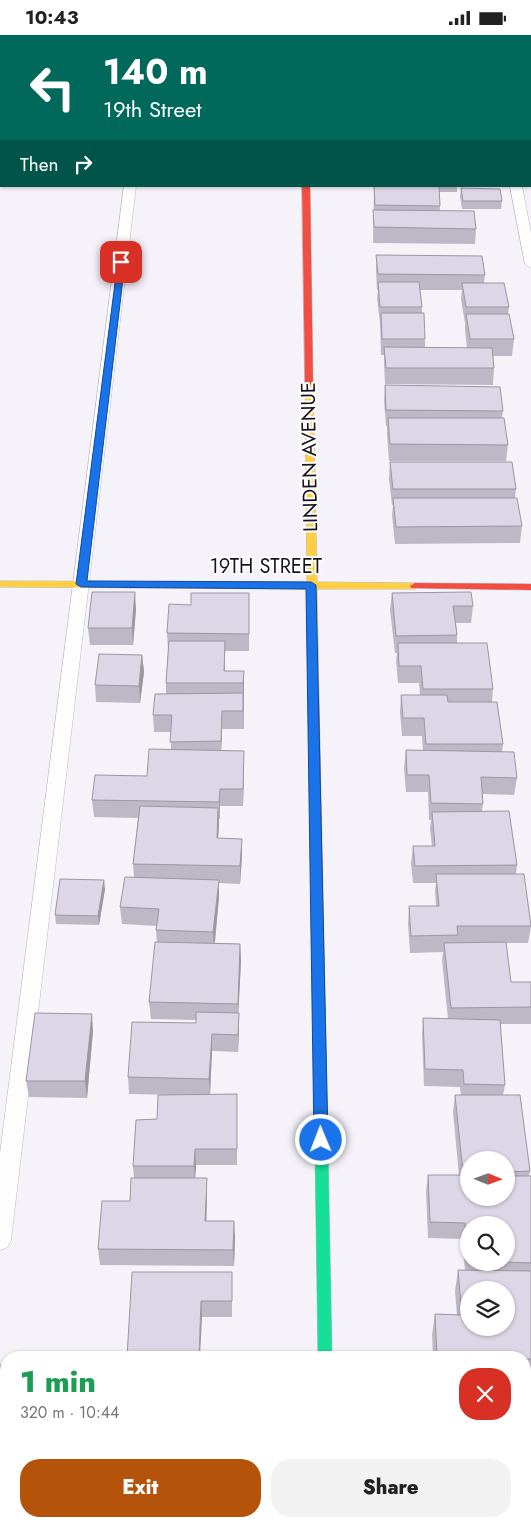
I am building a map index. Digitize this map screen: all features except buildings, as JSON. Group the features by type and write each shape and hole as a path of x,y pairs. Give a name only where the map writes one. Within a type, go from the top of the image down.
{"street":[{"name":"LINDEN AVENUE","path":"306,187 324,1351"},
{"name":"19TH STREET","path":"0,584 531,587"}],"lane":[{"path":"0,1239 130,187"},
{"path":"516,187 531,264"}],"traffic: fast":[{"path":"318,946 325,1351"}],"traffic: slow":[{"path":"309,383 314,699"},
{"path":"0,584 415,586"}],"traffic: jam":[{"path":"306,187 309,383"},
{"path":"415,586 531,587"},
{"path":"314,699 318,946"}],"route":[{"path":"121,262 81,584 311,585 321,1140"}]}
